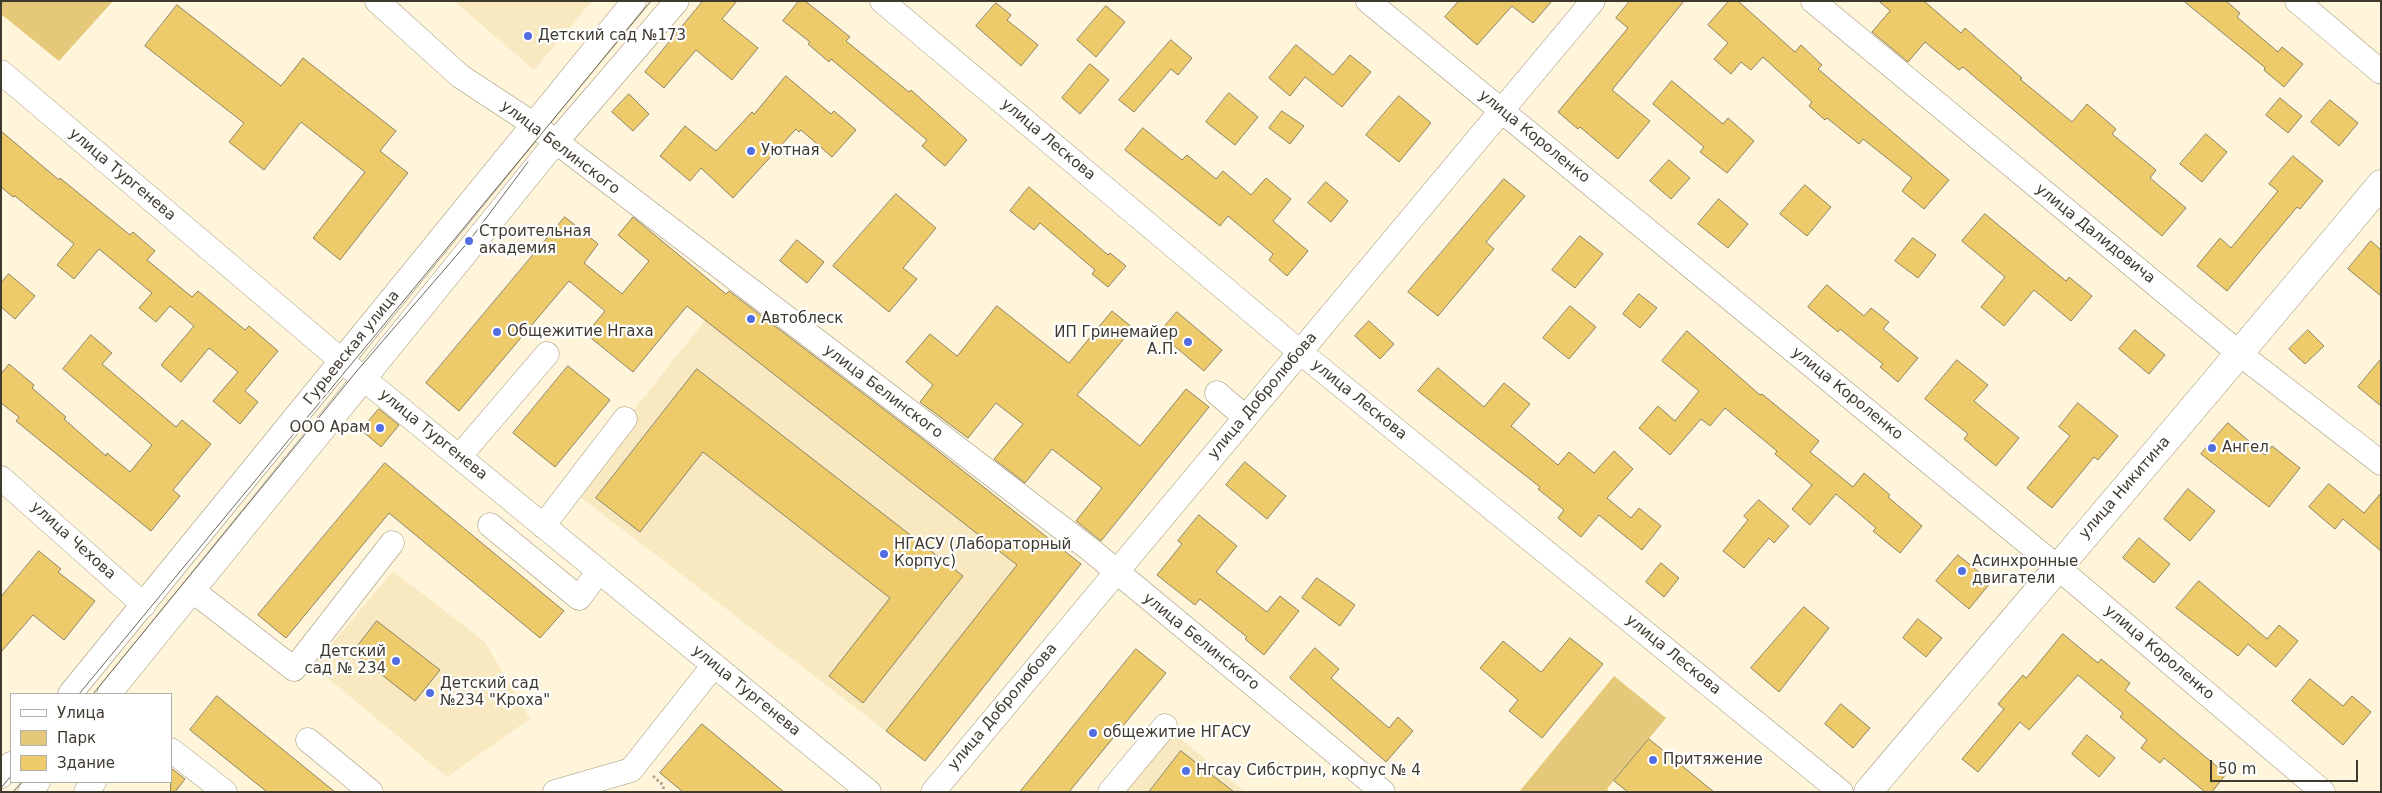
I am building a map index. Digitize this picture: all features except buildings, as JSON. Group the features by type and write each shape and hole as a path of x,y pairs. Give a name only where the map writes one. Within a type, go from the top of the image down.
{"main road":[{"name":"улица Никитина","path":"1868,792 2057,567 2240,354 2381,184"}],"street":[{"name":"улица Белинского","path":"377,1 460,76 533,124 555,143 1092,551 1383,792"},
{"name":"Гурьевская улица","path":"71,693 634,1"},
{"name":"Гурьевская улица","path":"110,693 555,143 677,1"},
{"name":"улица Лескова","path":"882,1 1300,352 1841,792"},
{"name":"улица Короленко","path":"1368,1 2057,567 2323,792"},
{"name":"улица Добролюбова","path":"933,792 1593,1"},
{"name":"улица Далидовича","path":"1813,1 2240,354 2381,463"},
{"path":"2296,1 2381,72"},
{"name":"улица Тургенева","path":"1,72 342,361 869,792"},
{"path":"459,456 547,354"},
{"path":"1217,393 1245,417"},
{"path":"543,526 625,419"},
{"name":"улица Чехова","path":"1,478 144,605"},
{"path":"490,525 579,598 599,571"},
{"path":"193,591 294,669 392,543"},
{"path":"555,792 631,770 714,665"},
{"path":"1110,792 1165,726"},
{"path":"308,740 371,792"},
{"path":"172,751 224,792"},
{"path":"1,776 10,765"}],"shaded area":[{"name":"Детский сад №173","path":"454,1 592,1 534,70"},
{"path":"705,320 1017,565 886,731 571,490"},
{"name":"Детский сад №234 \"Кроха\"","path":"393,571 485,642 530,719 447,777 313,666"},
{"path":"1165,726 1245,792 1110,792"}],"green space":[{"path":"1,1 113,1 59,61 1,14"},
{"path":"1614,676 1666,718 1607,789 1609,792 1519,792"}],"tram line":[{"path":"80,693 651,1"},
{"path":"94,693 356,372 469,241 528,162"},
{"path":"1,788 10,777"},
{"path":"13,792 21,783"}],"place":[{"name":"Детский сад №173","path":"528,36"},
{"name":"Уютная","path":"751,151"},
{"name":"Строительная академия","path":"469,241"},
{"name":"Автоблеск","path":"751,319"},
{"name":"Общежитие Нгаха","path":"497,332"},
{"name":"ИП Гринемайер А.П.","path":"1188,342"},
{"name":"ООО Арам","path":"380,428"},
{"name":"Ангел","path":"2212,448"},
{"name":"НГАСУ (Лабораторный Корпус)","path":"884,554"},
{"name":"Асинхронные двигатели","path":"1962,571"},
{"name":"Детский сад № 234","path":"396,661"},
{"name":"Детский сад №234 \"Кроха\"","path":"430,693"},
{"name":"общежитие НГАСУ","path":"1093,733"},
{"name":"Притяжение","path":"1653,760"},
{"name":"Нгсау Сибстрин, корпус № 4","path":"1186,771"}]}
